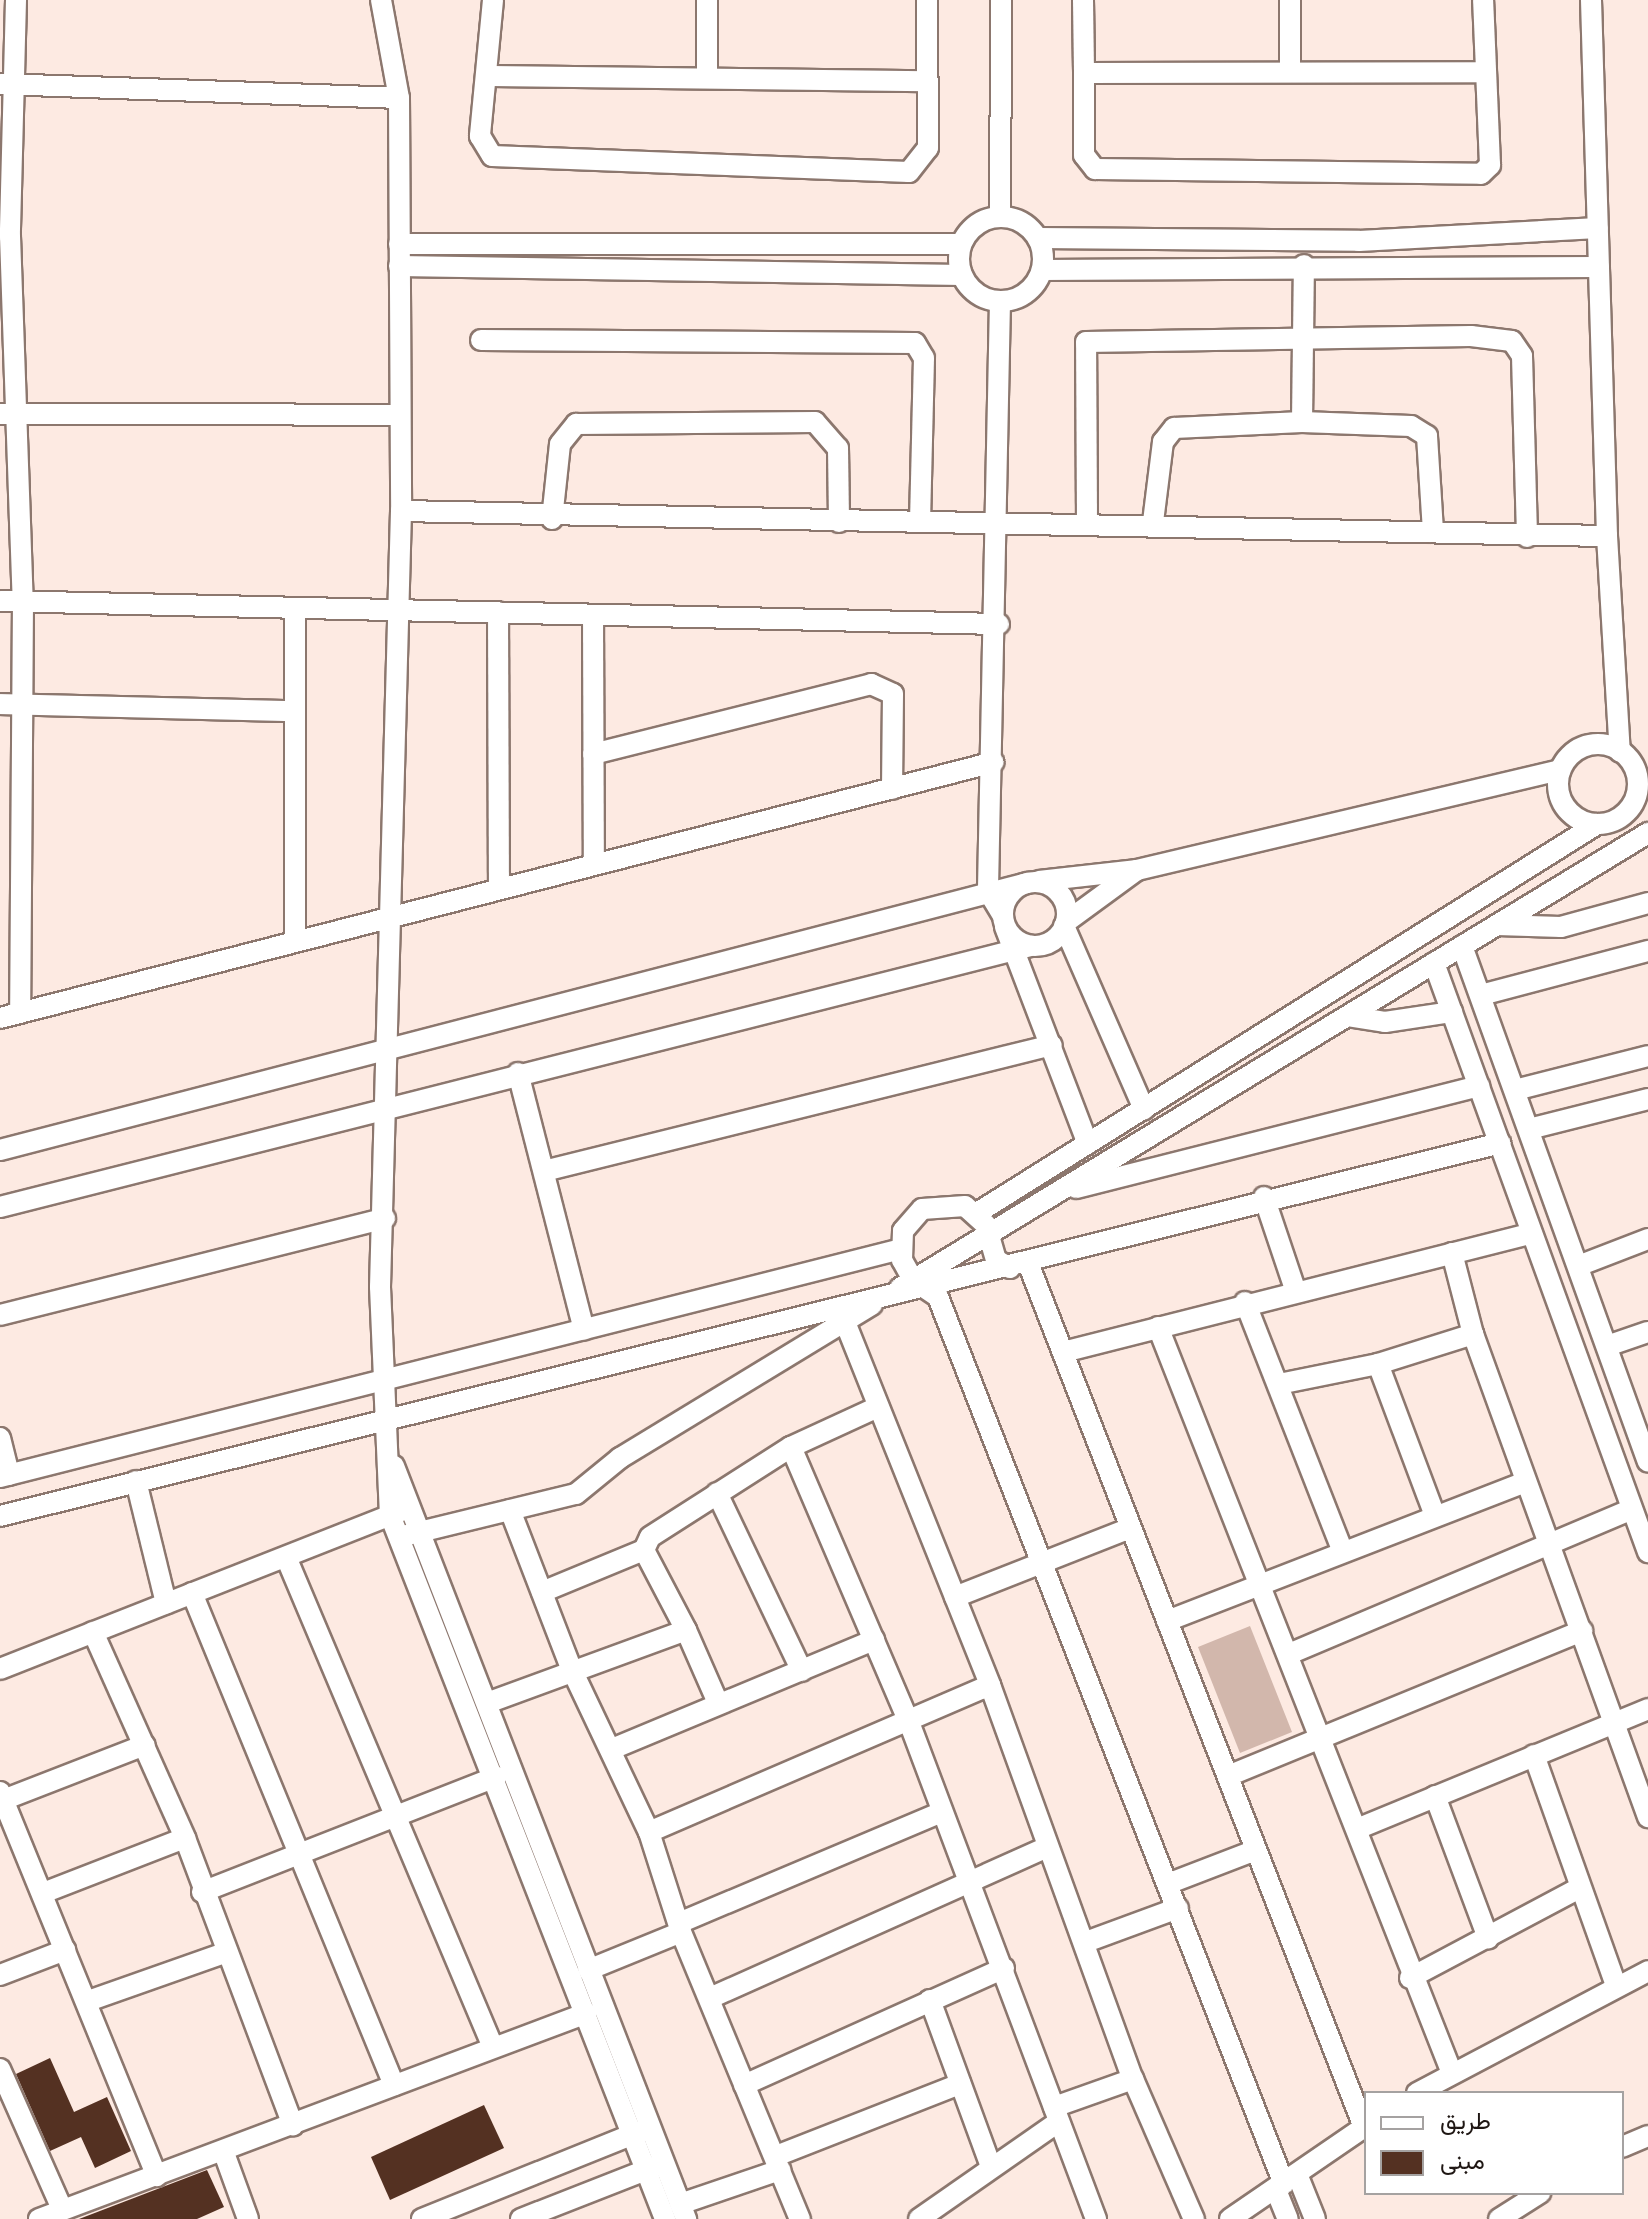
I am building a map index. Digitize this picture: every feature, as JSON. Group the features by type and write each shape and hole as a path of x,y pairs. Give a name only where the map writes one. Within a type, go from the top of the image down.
{"street":[{"path":"16,0 8,84 6,414 23,601 21,910 10,1015 994,762"},
{"path":"381,0 399,98 401,511 396,610 392,1048 385,1218 384,1380 391,1459 390,1515 587,2013 656,2166 683,2211 778,2163 960,2084"},
{"path":"493,0 491,76 480,136 502,160 909,172 928,148 927,0"},
{"path":"707,0 707,78"},
{"path":"1000,216 1001,0"},
{"path":"1083,0 1084,155 1095,169 1481,174 1490,165 1483,0"},
{"path":"1290,0 1290,69"},
{"path":"977,1213 1597,824 1630,808 1643,782 1620,752 1607,536 1591,0"},
{"path":"1084,73 1290,69 1486,72"},
{"path":"491,76 927,81"},
{"path":"8,84 399,98"},
{"path":"1000,216 1022,222 1038,238 1042,270 1027,293 1000,301 984,298 962,275 961,244 983,220 1000,216"},
{"path":"1038,238 1359,241 1598,228"},
{"path":"399,244 961,244"},
{"path":"1042,270 1304,265 1599,267"},
{"path":"1302,422 1304,265"},
{"path":"399,266 962,275"},
{"path":"1000,301 999,624 988,891 1013,933 1088,1144"},
{"path":"1087,520 1086,342 1302,337 1512,341 1522,356 1527,537"},
{"path":"481,340 915,343 924,358 920,520"},
{"path":"6,414 400,415"},
{"path":"552,519 560,444 576,424 815,422 838,448 839,522"},
{"path":"1153,522 1163,442 1174,428 1302,422 1411,426 1427,436 1433,532"},
{"path":"401,511 552,519 999,523 1087,520 1527,537 1607,536"},
{"path":"0,601 999,624"},
{"path":"295,608 295,941"},
{"path":"498,612 499,888"},
{"path":"593,615 594,864"},
{"path":"593,754 871,684 893,694 892,789"},
{"path":"0,704 295,711"},
{"path":"0,1150 988,891 1032,882 1137,870 1560,770 1587,746 1620,752"},
{"path":"1560,770 1565,806 1597,824"},
{"path":"921,1284 989,1234 1648,833"},
{"path":"0,1207 518,1073 1013,933 1051,942 1065,924 1137,870"},
{"path":"1032,882 1062,897 1065,924 1144,1109"},
{"path":"1013,933 1009,895 1032,882"},
{"path":"1497,925 1561,927 1648,903"},
{"path":"0,914 21,910"},
{"path":"1462,946 1607,1346 1642,1425 1648,1462"},
{"path":"1481,995 1648,951"},
{"path":"1434,963 1500,1143 1529,1234 1648,1552"},
{"path":"1348,1016 1385,1022 1452,1012"},
{"path":"544,1171 1052,1045"},
{"path":"1515,1090 1648,1056"},
{"path":"518,1073 584,1330"},
{"path":"1057,1193 1479,1086"},
{"path":"1529,1129 1648,1099"},
{"path":"399,1537 420,1529 576,1494 620,1458 881,1300 921,1284 1019,1266 1264,1197 1500,1143"},
{"path":"1264,1197 1295,1289"},
{"path":"1288,2219 1285,2182 1170,1883 1041,1563 921,1284 901,1249 903,1231 922,1209 950,1202 977,1213 989,1234 996,1260 1019,1266 1063,1352 1364,2123"},
{"path":"0,1315 385,1218"},
{"path":"1063,1352 1295,1289 1529,1234"},
{"path":"1578,1266 1648,1239"},
{"path":"0,1438 5,1476 901,1249"},
{"path":"1452,1253 1473,1334 1648,1817"},
{"path":"0,1516 796,1314 881,1300"},
{"path":"1245,1302 1342,1550"},
{"path":"847,1327 990,1685 1046,1848 1086,1942 1133,2079 1194,2219"},
{"path":"1158,1327 1263,1586 1357,1829 1410,1978 1451,2071"},
{"path":"1607,1346 1648,1332"},
{"path":"1279,1384 1378,1364 1473,1334"},
{"path":"1378,1364 1434,1513"},
{"path":"542,1592 644,1550 662,1525 791,1447 878,1407"},
{"path":"791,1447 909,1722 1096,2219"},
{"path":"391,1459 588,1970 642,2131"},
{"path":"136,1481 166,1603"},
{"path":"1167,1621 1263,1586 1434,1513 1525,1482"},
{"path":"717,1493 802,1671"},
{"path":"0,1669 411,1507"},
{"path":"1289,1654 1632,1509"},
{"path":"510,1510 571,1668 649,1832 680,1928 800,2219"},
{"path":"955,1597 1130,1528"},
{"path":"644,1550 686,1630 718,1703"},
{"path":"286,1557 399,1817 492,2045"},
{"path":"192,1593 304,1854 394,2085"},
{"path":"487,1703 571,1668 686,1630"},
{"path":"1228,1776 1323,1741 1582,1631"},
{"path":"93,1632 185,1838 202,1892 293,2125"},
{"path":"612,1749 874,1640"},
{"path":"649,1832 990,1685"},
{"path":"1357,1829 1648,1709"},
{"path":"145,1745 2,1796 157,2176"},
{"path":"1534,1755 1616,1985"},
{"path":"202,1892 496,1777"},
{"path":"1435,1796 1488,1938"},
{"path":"588,1970 942,1812"},
{"path":"43,1893 185,1838"},
{"path":"710,1998 972,1885 1046,1848"},
{"path":"1170,1883 1256,1850"},
{"path":"1410,1978 1579,1888"},
{"path":"1086,1942 1178,1908"},
{"path":"0,1975 65,1950"},
{"path":"88,2001 227,1952"},
{"path":"744,2085 1004,1968"},
{"path":"1420,2091 1451,2071 1648,1971"},
{"path":"930,2000 991,2167"},
{"path":"39,2219 224,2153 492,2045 587,2013"},
{"path":"0,2069 62,2209"},
{"path":"919,2219 1056,2115 1133,2079"},
{"path":"1230,2219 1364,2127"},
{"path":"422,2219 642,2131"},
{"path":"1624,2146 1648,2136"},
{"path":"224,2153 248,2219"},
{"path":"521,2219 656,2166"},
{"path":"656,2166 665,2219"},
{"path":"1285,2182 1315,2219"},
{"path":"1499,2219 1537,2195"}],"shaded area":[{"path":"1250,1626 1292,1732 1240,1753 1198,1647"}],"building":[{"path":"50,2058 74,2112 107,2097 131,2151 95,2168 81,2137 50,2151 16,2074"},
{"path":"484,2105 504,2148 390,2200 371,2157"},
{"path":"207,2170 224,2207 197,2219 79,2219"}]}
